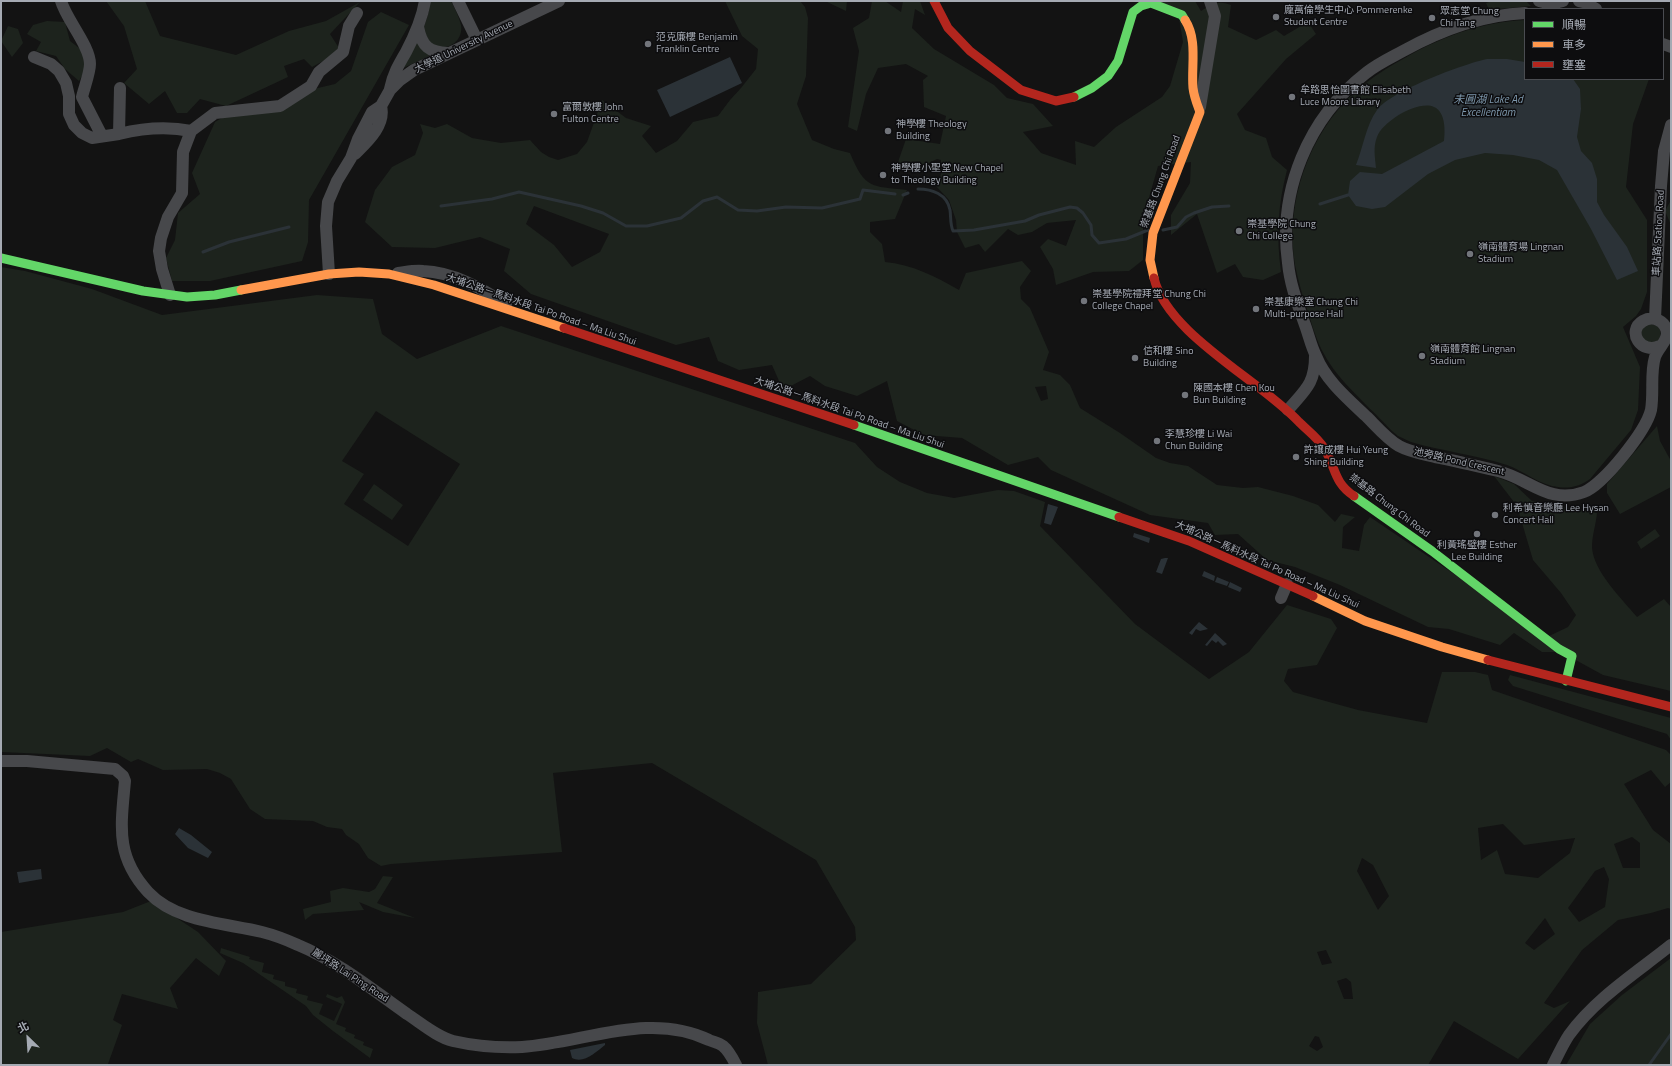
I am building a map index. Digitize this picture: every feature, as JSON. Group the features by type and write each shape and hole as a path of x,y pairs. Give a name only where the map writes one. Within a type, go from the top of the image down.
{"main road":[{"path":"934,1 948,28 970,51 989,67 1021,90 1056,101 1072,98 1088,91 1112,71 1122,49 1132,15 1138,8 1151,3 1181,13 1185,18 1192,40 1193,93 1195,104 1200,112"},
{"name":"崇基路 Chung Chi Road","path":"1200,112 1153,233 1150,252 1153,277 1164,301 1183,325 1201,342 1288,410 1324,448 1339,483 1349,493 1432,552 1558,650 1572,656 1566,681"},
{"path":"1,258 143,291 170,296 187,297 215,295 329,274 360,272 389,274"},
{"name":"大埔公路－馬料水段 Tai Po Road – Ma Liu Shui","path":"528,318 1082,503 1189,542 1287,584 1365,620 1442,647 1566,681 1671,706"}],"street":[{"path":"61,1 63,8 85,46 90,63 82,97 102,136"},
{"path":"390,90 395,70 418,27 423,13 424,1"},
{"path":"458,1 477,40"},
{"name":"大學道 University Avenue","path":"329,274 326,226 328,202 337,181 351,158 368,119 372,112 381,106 390,90 400,80 414,70 559,1"},
{"path":"1200,112 1215,22 1214,12 1210,1"},
{"path":"1539,1 1551,4 1563,1"},
{"path":"1579,1 1594,8"},
{"path":"170,296 162,269 159,251 161,238 168,217 182,193 183,152 191,131 215,113 280,106 311,86 319,72 343,52 349,26 357,12"},
{"name":"池旁路 Pond Crescent","path":"1524,13 1482,19 1450,29 1418,42 1384,61 1366,73 1334,103 1314,133 1293,179 1286,222 1286,244 1292,287 1316,356 1323,371 1334,385 1390,439 1408,450 1502,472 1520,479 1536,489 1555,495 1575,495 1593,488 1604,478 1642,431 1648,419 1652,401 1654,363 1660,346"},
{"path":"418,27 420,38 424,45 438,53 448,53"},
{"path":"34,57 51,64 59,71 66,83 69,96 69,114 74,125 82,133 92,138 136,130 172,127 191,131"},
{"path":"119,134 120,88"},
{"name":"車站路 Station Road","path":"1655,318 1661,186 1664,151 1671,125"},
{"path":"389,274 421,270 438,272 480,287 528,318"},
{"path":"1655,318 1663,323 1667,333 1664,342 1660,346 1656,348 1647,348 1639,343 1636,334 1639,325 1646,319 1655,318"},
{"path":"1288,410 1310,385 1316,356"},
{"path":"1310,385 1323,382 1334,385"},
{"path":"1281,598 1287,584"},
{"name":"麗坪路 Lai Ping Road","path":"1,761 27,761 115,769 119,772 125,782 122,838 128,861 137,878 150,894 168,908 192,917 264,932 297,944 324,957 431,1030 452,1041 492,1047 522,1047 628,1029 676,1029 694,1033 724,1047 736,1065"},
{"name":"麗坪路 Lai Ping Road","path":"1,766 27,761"},
{"path":"1553,1065 1569,1035 1592,1009 1616,987 1646,966 1671,945"}],"shaded area":[{"path":"106,1 145,1 160,36 236,55 289,31 326,21 360,2 330,34 339,48 327,59 312,67 304,59 284,66 288,77 226,106 200,99 187,113 177,113 165,91 149,104 124,83 137,69 124,26"},
{"path":"429,1 451,1 459,19 461,33 454,43 447,47 431,44 423,30 429,11"},
{"path":"725,1 800,1 805,7 808,18 806,76 797,104 812,140 834,149 850,153 860,173 871,184 885,188 907,190 895,219 870,222 870,232 882,244 885,262 914,268 942,280 959,290 966,273 1022,261 1031,271 1020,287 1021,299 1030,308 1049,352 1043,370 1060,375 1070,385 1080,408 1156,458 1170,463 1188,466 1217,485 1243,488 1258,487 1293,496 1318,505 1335,522 1341,514 1355,517 1343,527 1342,548 1359,551 1364,525 1370,517 1547,637 1568,627 1576,615 1561,593 1533,560 1517,506 1494,476 1514,484 1532,501 1597,513 1592,547 1594,556 1597,566 1616,593 1637,617 1664,599 1671,607 1671,691 1603,675 1561,652 1542,652 1514,633 1500,645 1449,629 1428,627 1340,585 1295,567 1267,560 1238,534 1215,535 1208,523 1150,515 1051,470 1038,457 1008,465 962,438 924,435 897,421 887,381 857,396 825,386 810,376 783,390 772,365 739,370 718,361 709,337 676,345 531,294 504,271 510,249 480,237 435,248 392,247 365,222 375,190 392,167 415,155 423,133 420,124 435,128 447,124 472,138 501,143 530,140 541,152 558,160 577,154 587,142 602,100 626,118 651,126 642,136 656,153 677,141 693,122 718,116 756,69 758,49 742,36","holes":["534,206 609,234 600,252 572,267 554,245 526,224","1046,386 1048,399 1041,401 1035,387"]},
{"path":"825,1 847,1 846,11"},
{"path":"872,1 885,1 901,12 903,1 920,1 925,15 915,9 912,28 934,49 994,85 1007,98 1033,104 1053,126 1023,132 1041,153 1076,165 1075,141 1094,147 1116,127 1162,97 1170,86 1183,42 1179,18 1160,1 1195,1 1201,11 1208,6 1219,3 1231,5 1228,27 1256,40 1276,30 1284,36 1308,22 1316,34 1286,59 1237,114 1245,130 1266,138 1272,157 1287,170 1280,208 1278,233 1281,272 1263,280 1243,277 1235,264 1217,273 1197,214 1171,235 1171,215 1190,183 1191,162 1158,166 1143,219 1143,260 1129,271 1093,272 1056,285 1053,269 1040,247 1048,239 1066,246 1076,220 1047,223 1032,232 1018,235 1008,229 985,252 979,244 965,248 957,232 956,220 949,200 936,186 941,174 941,160 937,159 912,171 898,162 906,139 940,144 946,116 924,107 923,80 928,76 906,64 878,68 866,94 857,131 848,127 859,51 853,28 869,18"},
{"path":"1492,1 1526,1 1531,6 1498,9 1490,12 1486,3"},
{"path":"381,12 409,25 309,200 308,242 302,261 210,281 172,281 166,258 175,240 178,213 200,194 192,173 215,122 227,115 253,115 288,95 335,84 351,71 368,22"},
{"name":"嶺南體育場 Lingnan Stadium","path":"1524,20 1524,80 1649,80 1633,124 1626,187 1647,220 1647,292 1641,309 1636,316 1623,327 1640,367 1638,410 1631,430 1590,479 1579,485 1567,488 1544,484 1507,465 1411,442 1398,436 1346,384 1330,364 1321,349 1314,332 1303,298 1295,265 1293,242 1297,194 1313,149 1324,128 1339,109 1368,81 1410,55 1437,41 1480,27 1510,21"},
{"path":"47,21 65,22 70,41 83,51 86,69 79,81 65,69 56,56 36,51 41,42 27,34 33,25"},
{"path":"8,26 18,29 23,43 12,57 1,41"},
{"path":"415,43 418,43 429,54 429,56 401,69"},
{"path":"1671,200 1671,225 1665,211"},
{"path":"1,267 25,271 92,289 162,315 317,295 373,299 382,334 417,359 501,326 855,443 877,467 900,482 927,493 954,498 998,490 1014,491 1045,502 1040,526 1135,624 1209,679 1249,652 1287,605 1331,619 1337,628 1317,665 1288,669 1284,681 1293,692 1358,710 1427,723 1442,672 1475,672 1488,675 1492,690 1666,750 1671,755 1671,782 1665,787 1651,770 1624,784 1653,830 1671,844 1671,909 1668,908 1618,920 1582,950 1544,1003 1554,1008 1570,1001 1518,1059 1454,1021 1428,1065 768,1065 757,1023 758,992 811,984 856,940 855,927 816,860 652,763 553,773 562,852 391,864 381,866 368,858 359,844 346,835 342,829 327,827 313,821 265,819 250,809 231,779 220,773 207,769 163,770 138,759 131,762 107,748 90,756 1,752","holes":["376,411 460,464 408,546 344,504 364,474 342,461","1503,824 1524,845 1575,838 1570,853 1538,878 1505,874 1497,850 1481,860 1478,828","1632,837 1640,843 1640,868 1623,868 1614,844","1362,858 1373,865 1389,896 1378,910 1357,871","1604,867 1609,879 1605,907 1579,922 1568,908 1595,871","1545,918 1555,934 1534,950 1525,943","1326,950 1332,963 1322,965 1317,952","1346,978 1351,982 1353,999 1344,999 1337,981","1315,1036 1319,1037 1323,1047 1317,1051 1309,1046"]},
{"path":"1649,323 1659,327 1660,332 1659,339 1653,344 1641,339 1641,329"},
{"path":"1657,426 1660,441 1671,461 1671,487 1620,514 1607,493 1607,484"},
{"path":"374,484 403,505 392,520 363,500"},
{"path":"1655,529 1660,536 1641,549 1637,542"},
{"path":"1510,675 1671,718 1671,740 1667,734 1513,686 1508,680"},
{"path":"383,876 393,877 377,903 415,918 383,912 359,902 364,910 313,914 305,920 303,909 331,902 330,891 343,888 369,892 375,889"},
{"path":"151,901 198,932 226,961 219,976 196,958 170,988 178,1009 122,994 113,1020 122,1025 108,1064 109,1065 1,1065 1,932 123,912"},
{"path":"221,948 264,963 262,972 274,975 273,979 285,982 285,986 297,989 296,993 308,996 307,1000 323,1004 319,1014 334,1021 342,1004 326,997 327,994 337,998 342,996 345,1002 336,1024 346,1028 345,1031 355,1035 354,1038 364,1042 363,1045 373,1049 370,1058 313,1015 306,1006 243,963 220,953"},
{"path":"1671,958 1671,1065 1566,1065 1590,1024 1622,995"}],"water":[{"path":"730,57 742,83 670,117 657,90"},
{"name":"未圓湖 Lake Ad Excellentiam","path":"1487,59 1507,59 1524,62 1524,80 1574,80 1580,89 1581,109 1577,137 1581,151 1592,163 1597,179 1597,202 1604,215 1627,247 1638,271 1617,280 1591,229 1557,170 1539,160 1513,155 1485,153 1455,160 1428,174 1385,207 1372,209 1356,206 1348,195 1350,181 1360,172 1382,174 1444,141 1444,122 1441,113 1434,107 1419,106 1402,113 1386,125 1381,131 1377,137 1375,145 1376,168 1356,165 1367,130 1377,110 1397,95 1428,79"},
{"path":"1048,504 1058,507 1051,525 1044,523"},
{"path":"1134,533 1150,538 1149,543 1133,537"},
{"path":"1168,558 1162,574 1156,572 1161,559"},
{"path":"1204,571 1215,576 1214,581 1202,576"},
{"path":"1217,577 1229,582 1227,586 1215,582"},
{"path":"1230,582 1242,588 1240,592 1228,587"},
{"path":"1199,622 1208,629 1200,631 1196,629 1192,635 1189,633"},
{"path":"1215,633 1227,644 1223,646 1218,641 1216,643 1212,640 1207,646 1205,645"},
{"path":"179,828 191,835 212,852 208,858 188,848 175,834"},
{"path":"41,869 42,879 19,883 17,872"},
{"path":"605,1043 605,1045 590,1056 581,1059 572,1058 570,1050"}],"waterway":[{"path":"918,189 933,191 946,200 950,210 953,231 974,230 1025,221 1039,215 1070,207 1077,208 1083,213 1091,225 1092,235 1099,243 1126,239 1148,230"},
{"path":"441,206 492,199 519,192 581,206 603,213 626,226 647,226 681,218 703,201 717,197 738,210 757,211 786,207 822,208 860,199 863,190 895,194"},
{"path":"903,195 908,193"},
{"path":"1320,204 1348,195"},
{"path":"1163,230 1177,227 1186,217 1194,213 1212,207 1229,206"},
{"path":"203,252 229,242 289,227"},
{"path":"1649,1065 1671,1034"}],"traffic: fast":[{"path":"1074,97 1092,88 1108,76 1118,61 1133,12 1141,6 1151,3 1182,15 1185,20"},
{"path":"1,258 143,291 187,297 215,295 241,290"},
{"path":"854,425 1119,517"},
{"path":"1354,496 1432,551 1559,649 1572,656 1566,681"}],"traffic: slow":[{"path":"1154,278 1150,260 1153,233 1200,112 1193,88 1193,45 1189,28 1185,20"},
{"path":"241,290 329,274 359,272 389,274 434,285 564,328"},
{"path":"1313,596 1365,621 1442,647 1488,660"}],"traffic: jam":[{"path":"934,1 948,28 970,51 1021,90 1056,101 1074,97"},
{"path":"1154,278 1162,299 1195,337 1282,406 1319,441 1328,455 1338,480 1347,491 1354,496"},
{"path":"564,328 854,425"},
{"path":"1119,517 1189,541 1313,596"},
{"path":"1488,660 1671,707"}],"place":[{"name":"龐萬倫學生中心 Pommerenke Student Centre","path":"1276,17"},
{"name":"眾志堂 Chung Chi Tang","path":"1432,18"},
{"name":"范克廉樓 Benjamin Franklin Centre","path":"648,44"},
{"name":"牟路思怡圖書館 Elisabeth Luce Moore Library","path":"1292,97"},
{"name":"富爾敦樓 John Fulton Centre","path":"554,114"},
{"name":"神學樓 Theology Building","path":"888,131"},
{"name":"神學樓小聖堂 New Chapel to Theology Building","path":"883,175"},
{"name":"崇基學院 Chung Chi College","path":"1239,231"},
{"name":"嶺南體育場 Lingnan Stadium","path":"1470,254"},
{"name":"崇基學院禮拜堂 Chung Chi College Chapel","path":"1084,301"},
{"name":"崇基康樂室 Chung Chi Multi-purpose Hall","path":"1256,309"},
{"name":"嶺南體育館 Lingnan Stadium","path":"1422,356"},
{"name":"信和樓 Sino Building","path":"1135,358"},
{"name":"陳國本樓 Chen Kou Bun Building","path":"1185,395"},
{"name":"李慧珍樓 Li Wai Chun Building","path":"1157,441"},
{"name":"許讓成樓 Hui Yeung Shing Building","path":"1296,457"},
{"name":"利希慎音樂廳 Lee Hysan Concert Hall","path":"1495,515"},
{"name":"利黃瑤璧樓 Esther Lee Building","path":"1477,534"}]}
